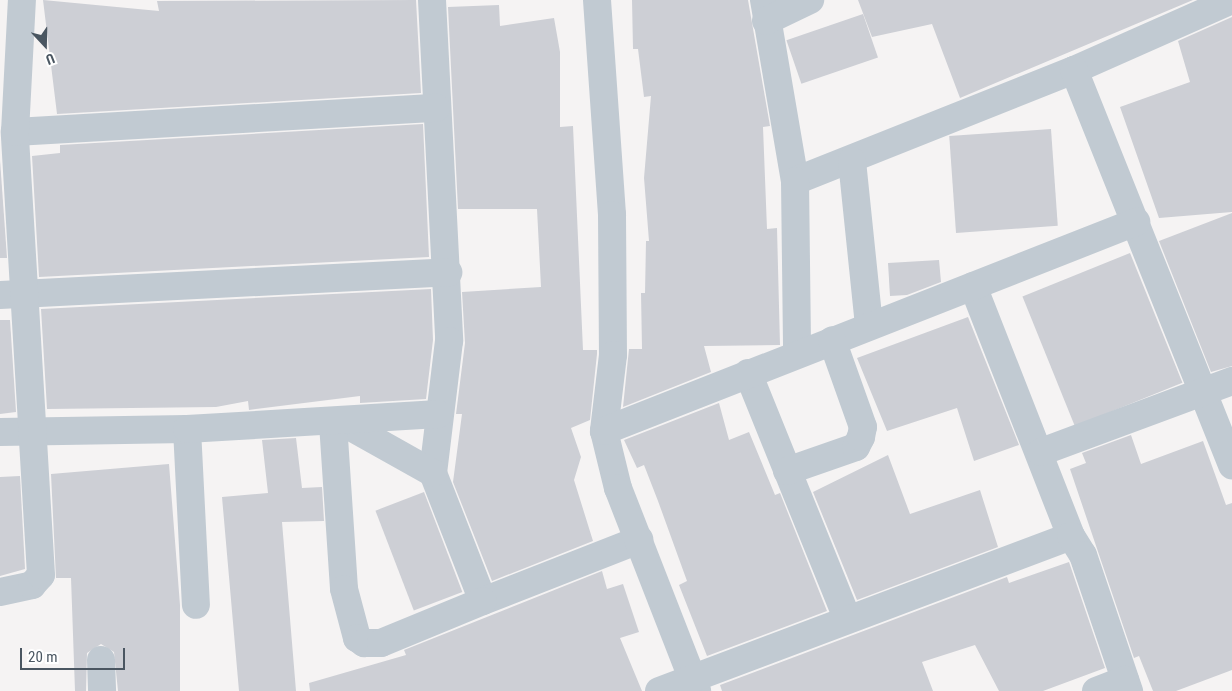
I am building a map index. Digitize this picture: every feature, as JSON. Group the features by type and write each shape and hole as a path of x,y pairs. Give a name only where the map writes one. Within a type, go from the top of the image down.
{"street":[{"path":"0,592 32,585 41,575 33,434 11,295 15,132 22,0"},
{"path":"432,0 436,108 448,272 448,377 439,414 433,473 483,601"},
{"path":"597,0 612,216 613,355 604,431 618,488 695,684"},
{"path":"797,354 795,181 765,11 810,0"},
{"path":"795,181 852,161 939,120 1074,70 1232,0"},
{"path":"1074,70 1205,391 1232,466"},
{"path":"15,132 436,108"},
{"path":"852,161 869,326"},
{"path":"604,431 1136,222"},
{"path":"11,295 448,272"},
{"path":"973,286 1041,452 1071,536 1082,556 1127,686 1096,691"},
{"path":"787,471 856,447 862,437 863,427 832,340"},
{"path":"748,373 848,618"},
{"path":"1041,452 1232,381"},
{"path":"0,432 33,434 187,430 338,422 439,414"},
{"path":"338,422 344,589 357,638 364,643 381,643 639,540"},
{"path":"338,422 433,473"},
{"path":"187,430 196,605"},
{"path":"659,691 695,684 848,618 1071,536"},
{"path":"101,660 102,691"}],"building":[{"path":"43,0 159,11 157,1 416,0 421,93 57,114"},
{"path":"632,0 748,0 770,126 763,127 767,229 777,228 780,345 704,346 711,372 623,407 629,349 642,349 641,293 645,293 646,241 649,241 644,178 651,96 644,97 638,49 633,49"},
{"path":"858,0 1193,0 960,98 932,24 872,37"},
{"path":"499,5 500,26 554,18 560,52 560,127 573,126 583,350 597,350 597,354 590,420 571,428 581,457 574,480 593,541 492,581 453,482 462,414 456,414 465,343 462,292 541,287 537,209 458,209 448,7"},
{"path":"863,14 878,57 801,84 786,40"},
{"path":"1232,17 1232,212 1159,218 1120,107 1190,82 1178,41"},
{"path":"423,124 429,257 39,277 32,156 60,153 60,145"},
{"path":"1051,129 1058,226 956,233 949,136"},
{"path":"0,160 7,258 0,258"},
{"path":"1232,213 1232,366 1211,372 1159,241"},
{"path":"1130,253 1182,383 1075,426 1022,296"},
{"path":"939,260 941,282 907,295 890,296 888,263"},
{"path":"431,289 433,340 426,399 360,403 360,396 249,410 248,401 216,407 47,409 41,309"},
{"path":"968,317 1019,445 974,461 957,408 887,431 857,358"},
{"path":"0,320 10,320 16,412 0,414"},
{"path":"719,403 729,440 749,432 775,495 780,493 827,611 707,656 679,585 687,581 658,501 644,465 637,468 624,440"},
{"path":"1131,435 1141,464 1203,441 1226,505 1232,503 1232,670 1176,691 1153,691 1139,656 1134,658 1070,469 1086,463 1082,453"},
{"path":"296,438 302,488 322,487 324,521 282,522 296,691 239,691 222,497 268,493 262,440"},
{"path":"888,455 910,514 980,490 998,547 857,600 813,492"},
{"path":"169,464 180,605 180,691 118,691 114,652 101,644 87,653 86,691 75,691 71,578 56,578 51,474"},
{"path":"20,476 25,569 0,576 0,477"},
{"path":"424,492 462,592 414,611 375,511"},
{"path":"1069,562 1105,668 1043,691 999,691 975,645 922,662 933,691 722,691 720,685 1007,577 1009,583"},
{"path":"602,571 607,589 623,584 639,632 620,638 642,691 310,691 309,683 406,655 404,650"}]}
